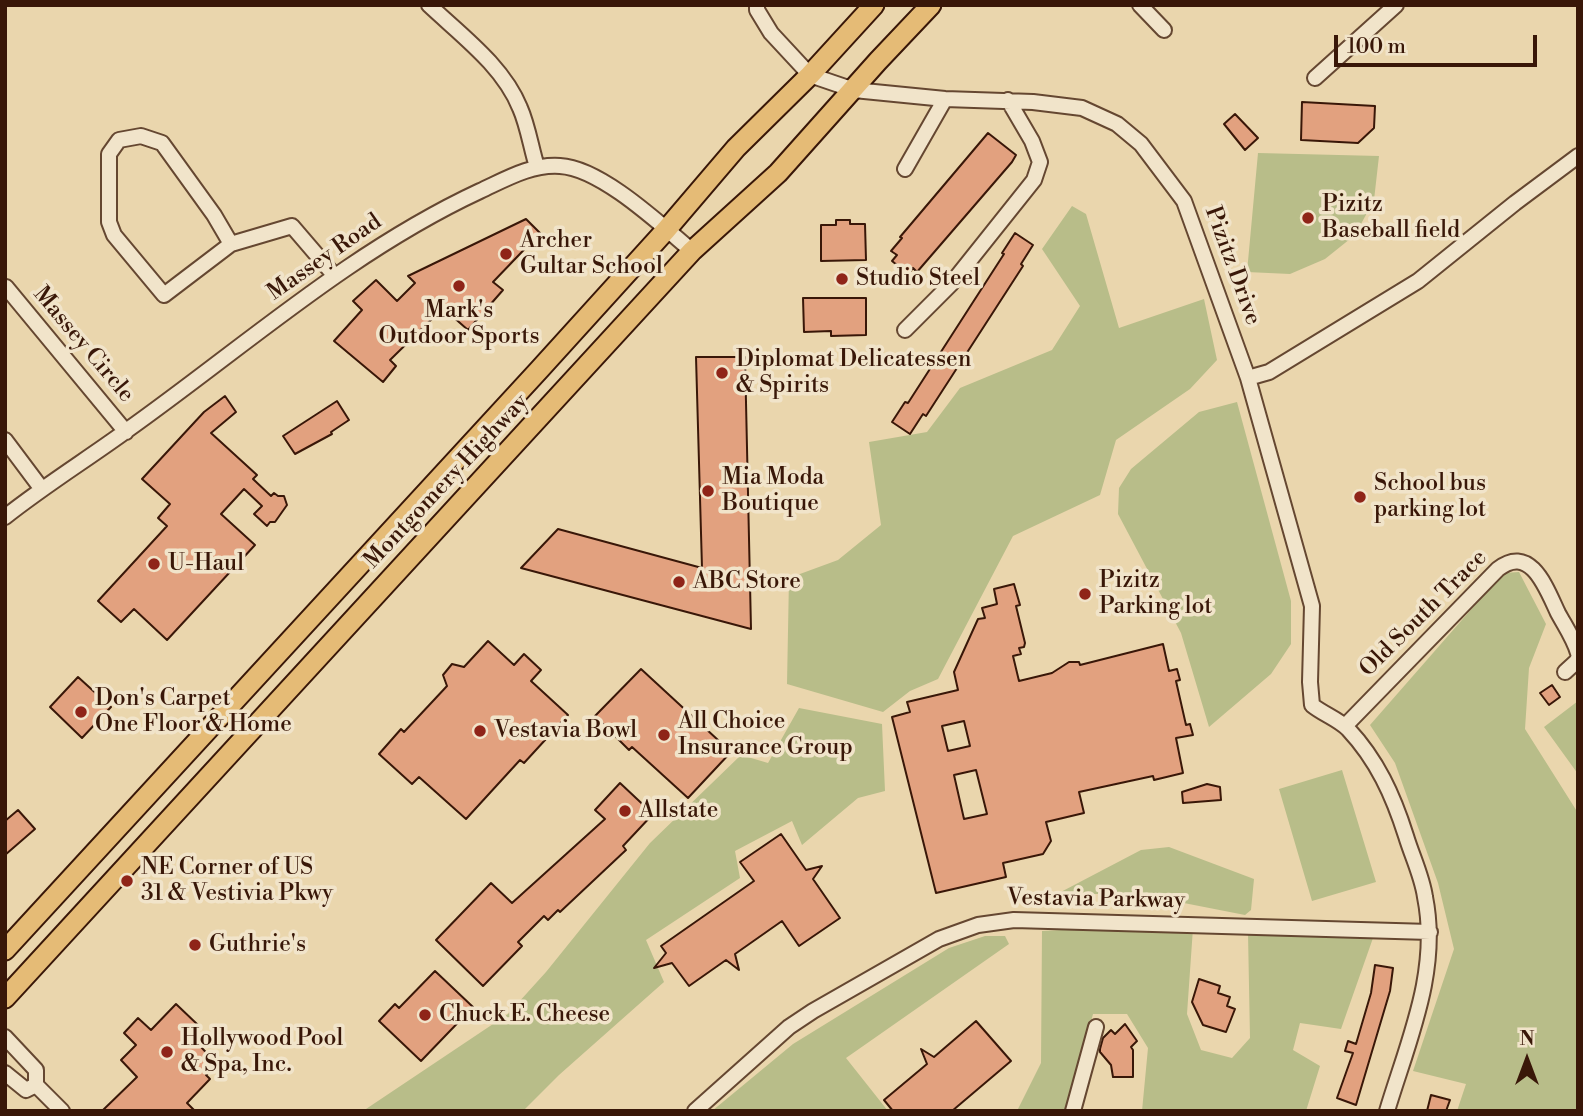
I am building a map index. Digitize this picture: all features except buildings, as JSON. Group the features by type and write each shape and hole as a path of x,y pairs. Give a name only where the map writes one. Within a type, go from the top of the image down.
{"main road":[{"name":"Montgomery Highway","path":"5,950 666,230 736,148 810,75 874,5"},
{"name":"Montgomery Highway","path":"5,998 692,251 778,173 931,5"}],"street":[{"path":"429,5 501,75 521,110 537,167"},
{"path":"757,5 757,10 771,33 810,75"},
{"path":"1140,5 1164,30"},
{"path":"1315,78 1396,5"},
{"name":"Pizitz Drive","path":"810,75 854,90 945,99 1008,100 1082,108 1117,124 1141,144 1184,201 1248,378 1312,606 1312,705 1345,726"},
{"path":"905,169 945,99"},
{"path":"905,330 951,284 1034,180 1040,162 1032,141 1008,100"},
{"path":"231,244 214,215 162,143 141,136 119,140 109,154 109,222 114,235 164,295 231,244 292,226 334,275"},
{"path":"1248,378 1269,372 1418,281 1578,156"},
{"name":"Massey Road","path":"5,517 41,488 125,432 334,275 433,213 518,173 537,167 562,166 582,171 618,191 692,251"},
{"name":"Massey Circle","path":"6,287 125,432"},
{"path":"5,440 41,488"},
{"name":"Old South Trace","path":"1345,726 1498,569 1510,562 1523,562 1537,573 1578,655 1577,661 1565,672"},
{"path":"1345,726 1371,756 1396,806 1425,894 1430,932 1424,993 1387,1111"},
{"name":"Vestavia Parkway","path":"695,1111 789,1027 805,1016 939,939 978,925 1014,920 1430,932"},
{"path":"1073,1111 1096,1027"},
{"path":"5,1037 36,1070 36,1085 62,1111"},
{"path":"5,1073 26,1090 36,1085"}],"green space":[{"name":"Pizitz Baseball field","path":"1258,153 1379,156 1374,200 1355,235 1325,259 1290,274 1247,272"},
{"path":"1072,206 1086,214 1119,328 1204,299 1217,360 1190,389 1116,440 1100,495 1013,536 938,679 910,691 883,712 787,684 789,578 838,560 881,525 869,442 927,432 960,388 1052,350 1080,306 1042,249"},
{"path":"1237,402 1291,601 1291,644 1271,674 1209,727 1181,633 1118,514 1119,488 1131,469 1199,412"},
{"path":"1519,572 1546,624 1529,668 1525,729 1578,813 1578,1111 1457,1111 1466,1084 1413,1071 1454,949 1438,883 1395,763 1370,725 1503,573"},
{"path":"1578,701 1578,774 1544,727"},
{"path":"799,708 882,724 885,791 858,798 802,845 792,821 735,851 740,878 646,940 664,982 559,1075 523,1111 363,1111 508,1014 546,972 650,843 741,755 768,763"},
{"path":"1342,770 1376,882 1312,901 1279,789"},
{"path":"1169,847 1254,879 1251,910 1245,915 1138,894 1057,894 1141,850"},
{"path":"1193,928 1187,1014 1201,1050 1232,1058 1250,1038 1248,933 1373,938 1341,1029 1300,1023 1293,1050 1320,1066 1306,1111 1142,1111 1148,1048 1127,1014 1093,1014 1067,1111 1017,1111 1041,1063 1042,931"},
{"path":"985,936 1005,936 1009,944 846,1058 888,1111 712,1111 793,1044 949,948"}],"place":[{"name":"Pizitz Baseball field","path":"1308,218"},
{"name":"Archer Gultar School","path":"506,254"},
{"name":"Studio Steel","path":"842,279"},
{"name":"Mark's Outdoor Sports","path":"459,286"},
{"name":"Diplomat Delicatessen & Spirits","path":"722,373"},
{"name":"Mia Moda Boutique","path":"708,491"},
{"name":"School bus parking lot","path":"1360,497"},
{"name":"U-Haul","path":"154,564"},
{"name":"ABC Store","path":"679,582"},
{"name":"Pizitz Parking lot","path":"1085,594"},
{"name":"Don's Carpet One Floor & Home","path":"81,712"},
{"name":"Vestavia Bowl","path":"480,731"},
{"name":"All Choice Insurance Group","path":"664,735"},
{"name":"Allstate","path":"625,811"},
{"name":"NE Corner of US 31 & Vestivia Pkwy","path":"127,881"},
{"name":"Guthrie's","path":"195,945"},
{"name":"Chuck E. Cheese","path":"425,1015"},
{"name":"Hollywood Pool & Spa, Inc.","path":"167,1052"}]}
